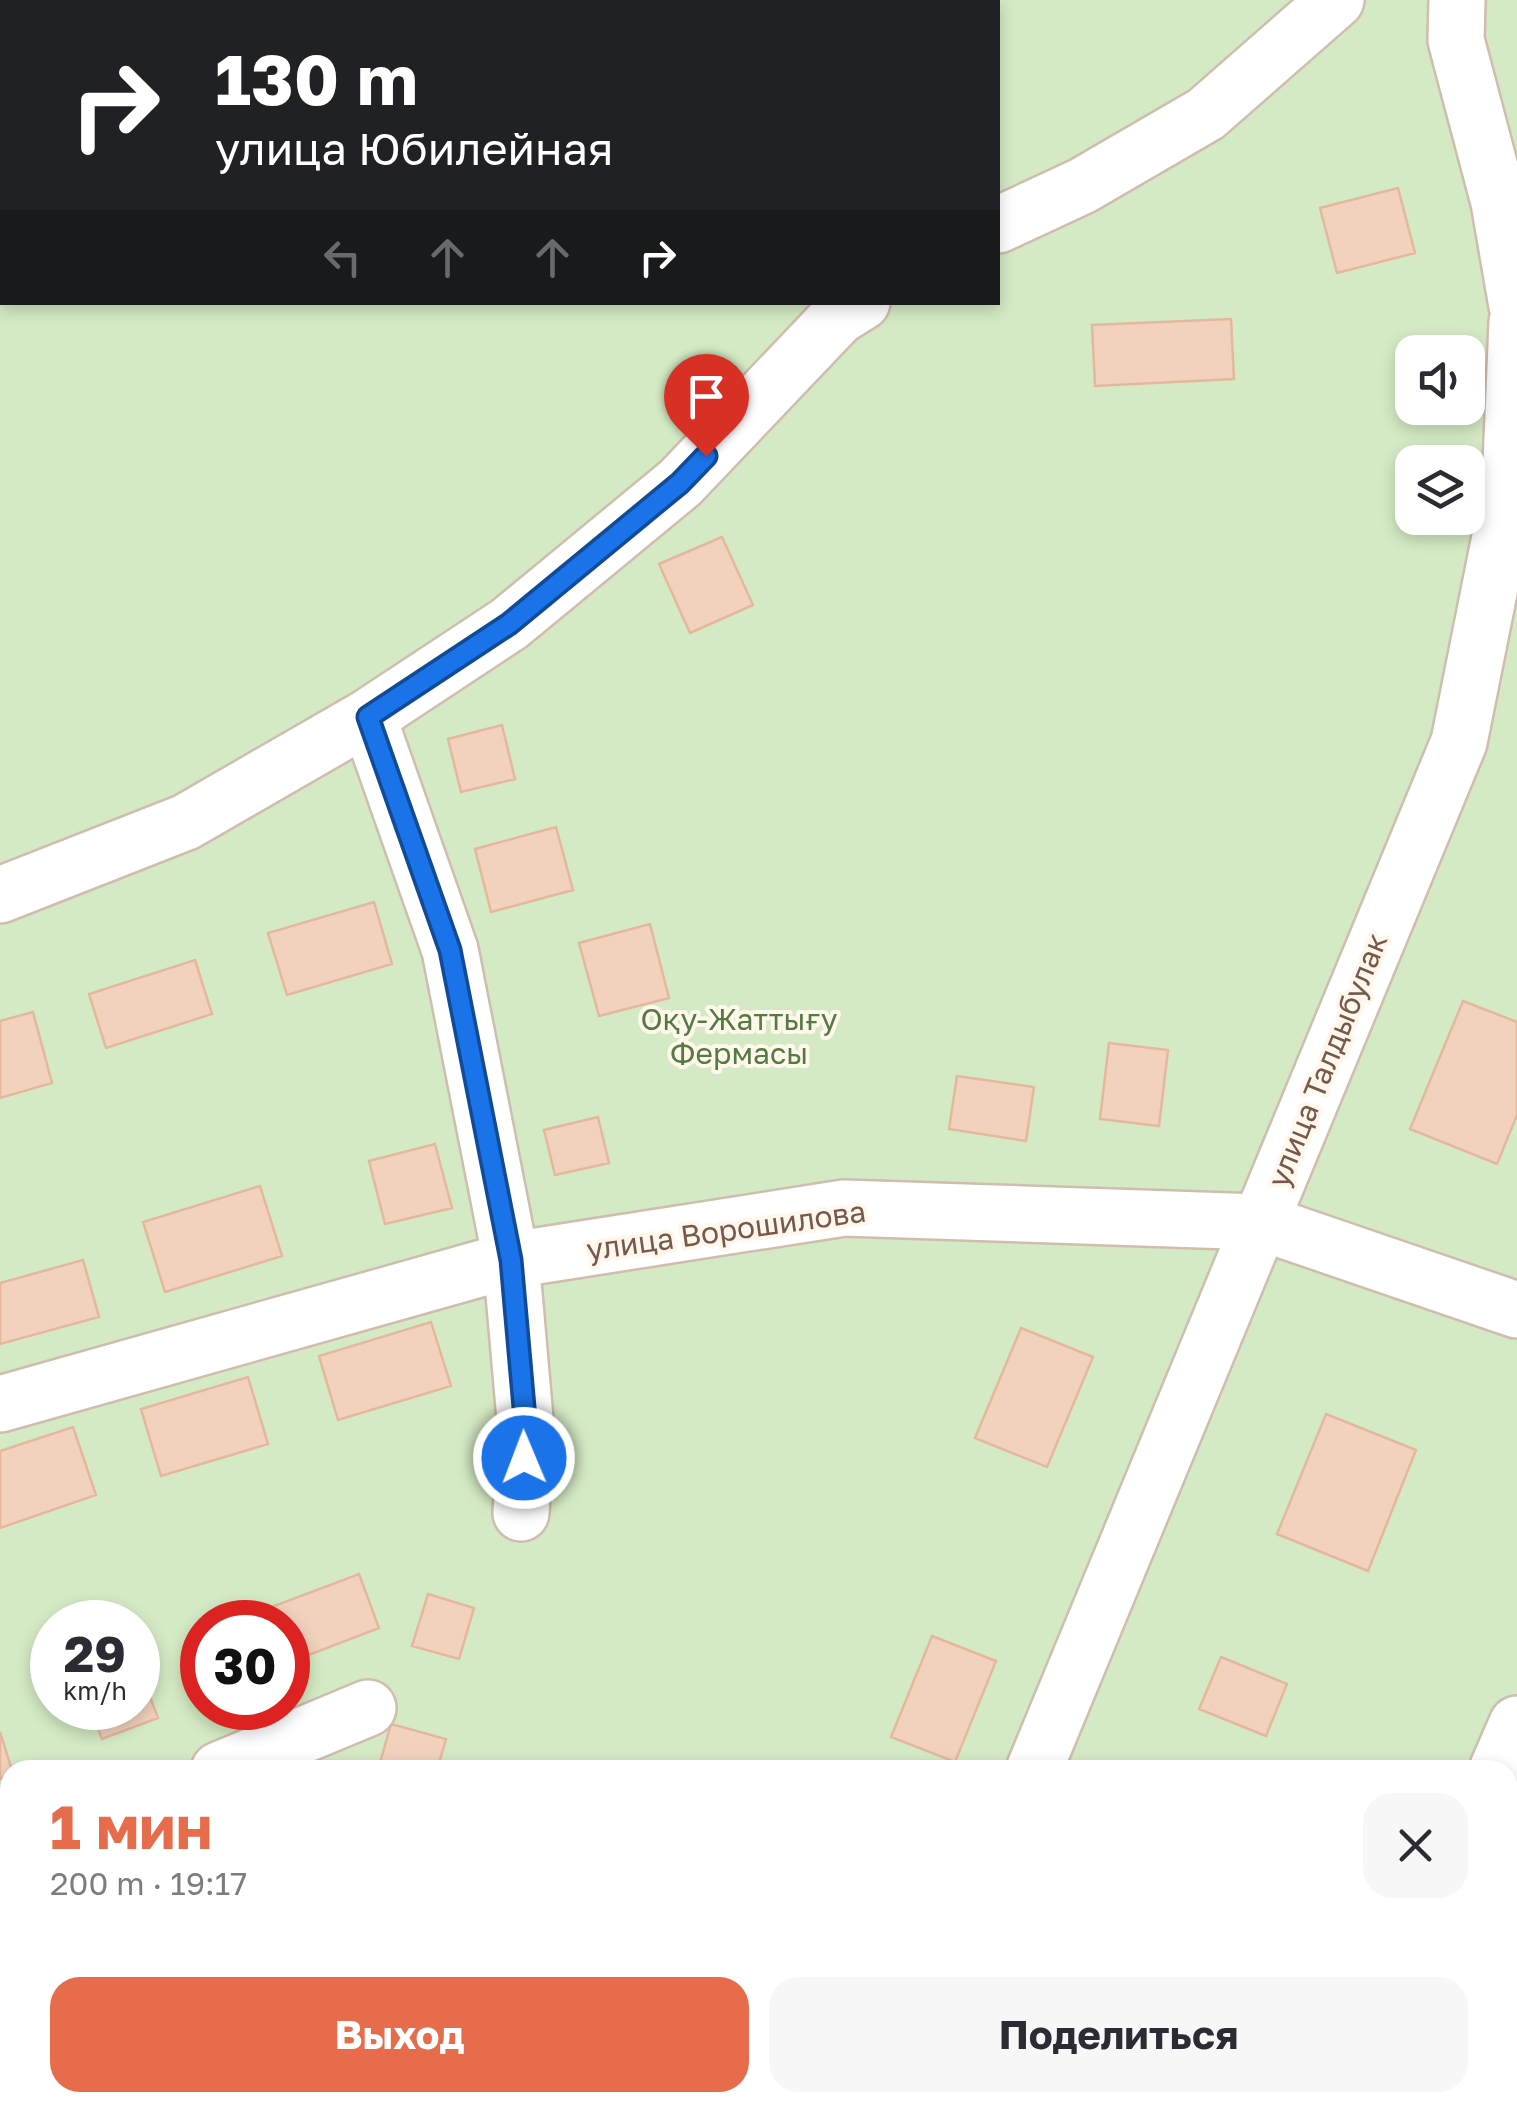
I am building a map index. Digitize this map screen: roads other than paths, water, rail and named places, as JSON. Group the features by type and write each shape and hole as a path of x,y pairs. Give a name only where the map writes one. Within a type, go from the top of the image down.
{"street":[{"path":"1000,224 1082,186 1206,114 1336,0"},
{"path":"1458,0 1456,40 1498,202 1517,306"},
{"path":"0,895 186,822 368,717 509,624 680,483 838,317 857,305"},
{"name":"улица Талдыбулак","path":"1038,1760 1458,742 1510,487 1517,322"},
{"path":"368,717 450,950 511,1260 526,1430 522,1513"},
{"name":"улица Ворошилова","path":"0,1404 511,1260 844,1208 1260,1222 1517,1310"},
{"path":"243,1760 368,1708"},
{"path":"1502,1760 1517,1724"}],"park label":[{"name":"Оқу-Жаттығу Фермасы","path":"739,1036"}]}
